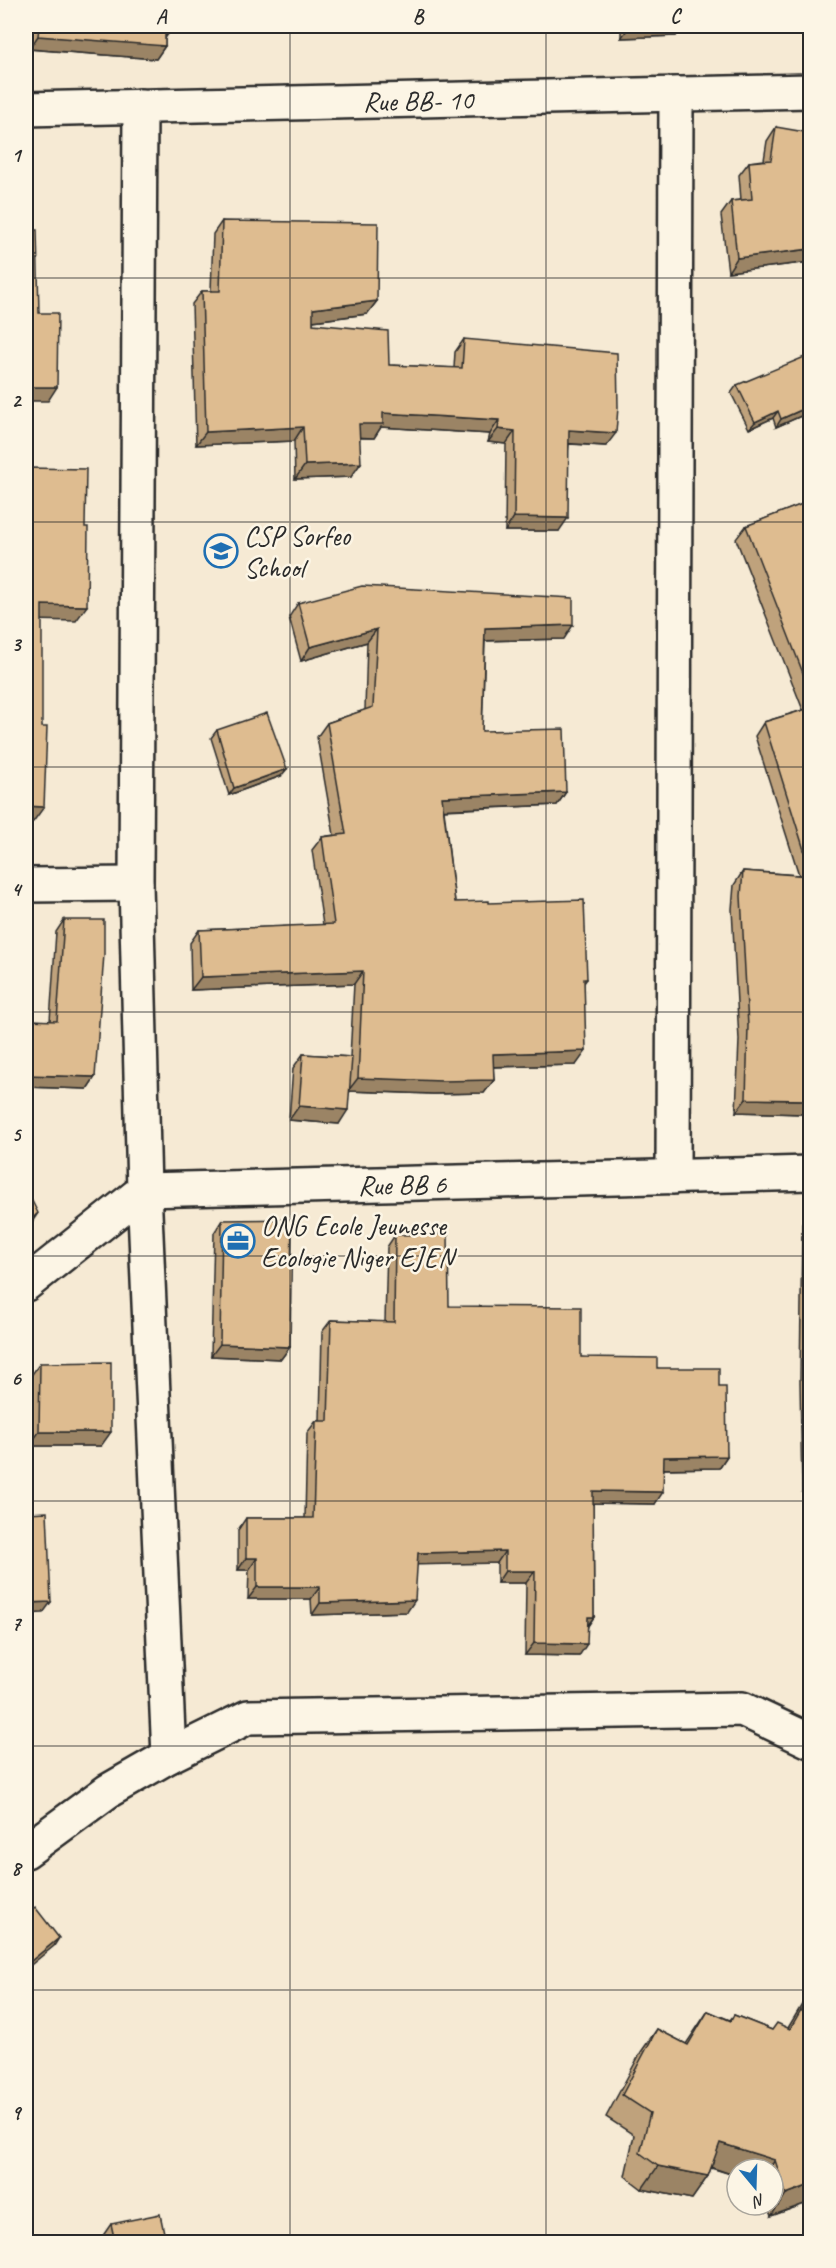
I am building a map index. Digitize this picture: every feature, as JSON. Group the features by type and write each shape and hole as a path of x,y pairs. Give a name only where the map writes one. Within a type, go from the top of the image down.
{"street":[{"name":"Rue BB- 10","path":"26,109 810,91"},
{"path":"673,1177 676,94"},
{"path":"140,106 136,884 144,1190 169,1756"},
{"path":"26,885 136,884"},
{"name":"Rue BB 6","path":"144,1190 810,1173"},
{"path":"26,1284 144,1190"},
{"path":"26,1851 108,1791 169,1756 248,1717 742,1709 810,1741"}],"building":[{"path":"39,26 168,26 168,34 165,34 165,46 38,36"},
{"path":"776,127 810,133 810,249 737,258 731,201 752,199 749,162 771,160"},
{"path":"222,221 378,223 377,301 313,309 313,324 388,331 389,365 462,368 464,339 617,353 616,433 569,430 568,518 514,517 515,431 498,429 499,420 383,413 383,424 359,424 361,463 305,465 303,427 206,432 202,291 220,291"},
{"path":"26,230 37,230 39,313 58,313 57,387 26,387"},
{"path":"807,356 810,363 810,406 781,419 778,411 755,422 737,385"},
{"path":"26,468 86,469 87,606 42,605 42,727 47,727 44,807 26,806"},
{"path":"810,501 810,691 746,526"},
{"path":"362,586 573,598 573,625 485,628 482,731 564,729 566,792 442,797 455,902 584,900 587,979 584,979 586,1051 493,1054 494,1080 358,1078 363,971 201,977 199,930 334,924 322,837 346,834 327,723 373,707 377,629 310,647 298,603"},
{"path":"810,708 810,869 764,722"},
{"path":"267,713 287,769 234,788 217,730"},
{"path":"743,871 810,876 810,1100 746,1099 748,1026 741,896"},
{"path":"64,920 104,920 104,954 95,1077 26,1075 26,1020 57,1021"},
{"path":"303,1054 352,1057 348,1110 299,1106"},
{"path":"26,1189 38,1213 26,1224"},
{"path":"810,1212 810,1458 809,1369"},
{"path":"292,1219 290,1347 220,1344 222,1220"},
{"path":"448,1234 449,1306 581,1307 581,1357 657,1358 657,1368 719,1368 719,1387 726,1387 727,1456 664,1457 663,1492 593,1491 594,1617 588,1617 587,1644 534,1643 535,1571 505,1571 505,1551 418,1553 415,1600 320,1603 320,1587 257,1587 257,1558 246,1558 246,1518 313,1518 316,1421 328,1421 331,1320 394,1322 395,1235"},
{"path":"111,1362 111,1432 39,1432 40,1363"},
{"path":"47,1512 51,1602 26,1603 26,1513"},
{"path":"35,1907 59,1938 26,1965 26,1915"},
{"path":"810,1994 810,2185 786,2194 785,2157 765,2157 720,2143 708,2176 658,2166 640,2153 650,2113 622,2095 657,2029 688,2045 708,2011 731,2021 734,2015 772,2030 777,2023 790,2029"},
{"path":"160,2214 166,2242 115,2242 111,2224"}],"place":[{"name":"CSP Sorfeo School","path":"221,551"},
{"name":"ONG Ecole Jeunesse Ecologie Niger EJEN","path":"238,1241"}]}
